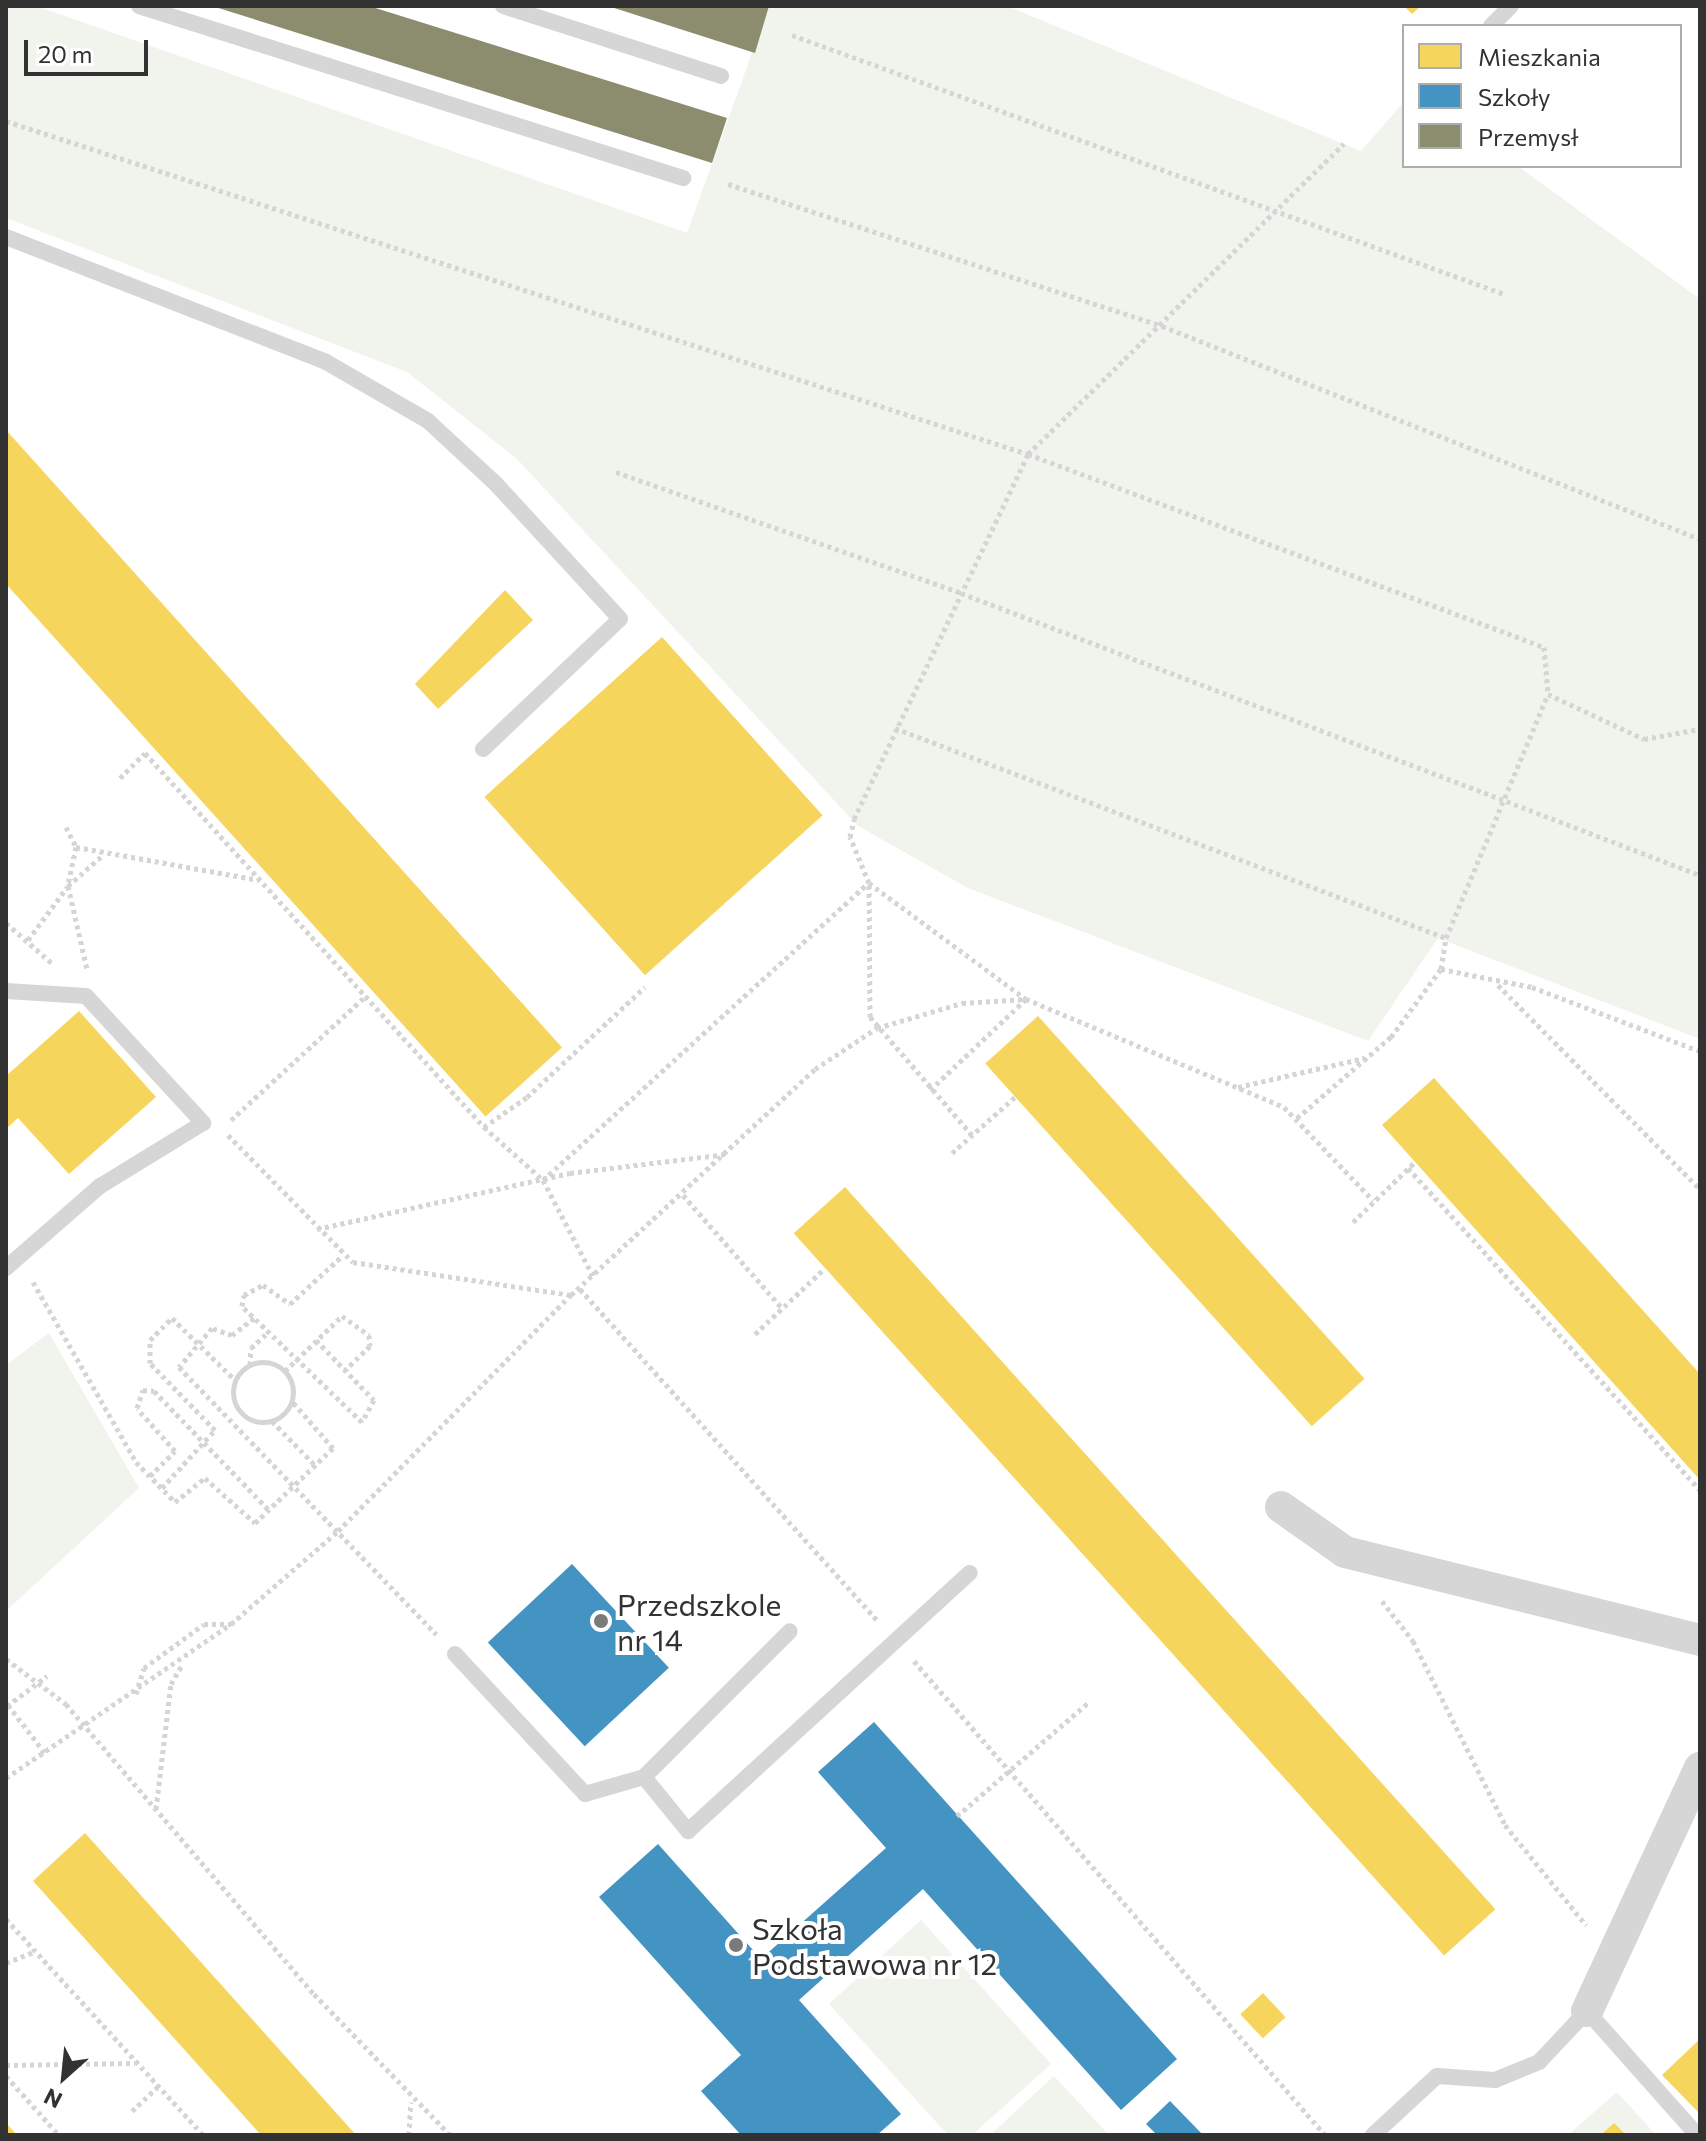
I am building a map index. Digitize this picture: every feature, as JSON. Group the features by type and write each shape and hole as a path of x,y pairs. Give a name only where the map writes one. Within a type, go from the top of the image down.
{"street":[{"path":"1281,1507 1345,1552 1700,1640"},
{"path":"1587,2011 1700,1768"}],"lane":[{"path":"139,6 683,178"},
{"path":"503,6 721,76"},
{"path":"1493,24 1511,6"},
{"path":"6,237 326,362 428,421 496,484 620,619 483,749"},
{"path":"6,991 86,996 203,1123 100,1186 6,1268"},
{"path":"644,1777 688,1831 898,1643 970,1573"},
{"path":"455,1654 585,1794 644,1777 790,1631"},
{"path":"1373,2135 1437,2076 1495,2080 1539,2062 1587,2011 1697,2135"}],"path":[{"path":"792,35 1281,207 1504,294"},
{"path":"6,121 1028,454 1544,647 1548,694 1446,938 1441,969 1369,1057 1297,1118"},
{"path":"972,1135 870,1017 869,883 850,837 895,728 1028,454 1162,326 1344,144"},
{"path":"728,184 1162,326 1700,539"},
{"path":"616,472 961,593 1700,875"},
{"path":"1548,694 1644,739 1700,729"},
{"path":"895,728 1446,938"},
{"path":"120,778 145,753 484,1127 543,1180 595,1279"},
{"path":"6,923 86,996 90,983 68,886 76,847 66,827"},
{"path":"76,847 260,880"},
{"path":"28,940 68,886 105,854"},
{"path":"869,883 1026,999 1237,1087 1297,1118 1373,1200"},
{"path":"543,1180 869,883"},
{"path":"1441,969 1497,984 1532,987 1700,1051"},
{"path":"1497,984 1700,1189"},
{"path":"484,1127 527,1097 645,987"},
{"path":"366,996 222,1129 342,1256 402,1275 571,1295"},
{"path":"6,1778 183,1664 338,1531 571,1295 595,1279 815,1069 877,1028 962,1003 1026,999"},
{"path":"930,1090 1026,999"},
{"path":"1237,1087 1369,1057"},
{"path":"952,1153 1015,1097"},
{"path":"317,1229 543,1180 727,1154"},
{"path":"1353,1222 1415,1162"},
{"path":"1408,1168 1700,1490"},
{"path":"683,1195 781,1307"},
{"path":"20,1256 55,1329 150,1476 175,1502 205,1478 248,1522 269,1510 315,1465 332,1441 292,1401 285,1371"},
{"path":"316,1340 374,1400 362,1422 242,1306 253,1288 263,1285 290,1304 342,1256"},
{"path":"755,1334 825,1268"},
{"path":"580,1289 1010,1770 1325,2135"},
{"path":"285,1371 342,1316 369,1335 370,1346 345,1370"},
{"path":"162,1488 206,1445 215,1430 145,1353 172,1318 236,1381 240,1412"},
{"path":"254,1318 240,1332 212,1328 179,1367 455,1654"},
{"path":"236,1381 250,1365 251,1348 268,1332"},
{"path":"250,1365 285,1371"},
{"path":"150,1476 175,1451 137,1408 143,1390 154,1391 269,1510"},
{"path":"272,1421 292,1401"},
{"path":"231,1421 240,1412"},
{"path":"240,1412 272,1421 315,1465"},
{"path":"1345,1552 1413,1641 1505,1825 1615,1951"},
{"path":"136,1695 144,1668 204,1624 231,1624"},
{"path":"6,1659 86,1726 411,2102 450,2135"},
{"path":"156,1809 171,1684 183,1664"},
{"path":"45,1753 7,1705 47,1676"},
{"path":"957,1816 1088,1703"},
{"path":"6,1919 203,2135"},
{"path":"6,1963 35,1951"},
{"path":"6,2065 135,2063"},
{"path":"6,2076 59,2135"},
{"path":"132,2111 158,2087"},
{"path":"409,2135 411,2102"}],"shaded area":[{"path":"6,6 36,6 687,233 769,6 1007,6 1361,151 1402,104 1402,168 1521,168 1700,299 1700,1039 1438,938 1368,1041 968,888 858,826 516,458 407,372 6,218"},
{"path":"49,1333 139,1488 6,1611 6,1365"},
{"path":"921,1920 1051,2064 972,2135 948,2135 829,2004"},
{"path":"1054,2076 1109,2135 990,2135"},
{"path":"1617,2092 1656,2135 1568,2135"}],"building: Mieszkania":[{"path":"1404,6 1421,6 1412,14"},
{"path":"6,430 562,1048 486,1116 6,584"},
{"path":"505,590 533,620 438,709 415,684"},
{"path":"662,637 823,815 645,975 484,797"},
{"path":"79,1011 156,1097 69,1174 18,1118 6,1129 6,1076"},
{"path":"1038,1016 1365,1379 1312,1426 985,1064"},
{"path":"1434,1078 1700,1374 1700,1480 1382,1125"},
{"path":"845,1187 1495,1909 1444,1956 794,1233"},
{"path":"85,1833 356,2135 261,2135 33,1881"},
{"path":"1263,1993 1286,2017 1263,2038 1240,2014"},
{"path":"1700,2039 1700,2114 1662,2075"},
{"path":"6,2123 17,2135 6,2135"},
{"path":"1614,2123 1626,2135 1601,2135"}],"building: Szkoły":[{"path":"572,1564 669,1668 585,1746 488,1642"},
{"path":"874,1722 1177,2059 1121,2110 923,1889 799,2000 901,2114 877,2135 741,2135 701,2091 741,2055 599,1897 658,1844 761,1959 886,1848 818,1772"},
{"path":"1170,2101 1203,2135 1157,2135 1146,2124"}],"building: Przemysł":[{"path":"212,6 369,6 727,118 712,163"},
{"path":"608,6 769,6 755,53"}],"place":[{"name":"Przedszkole nr 14","path":"601,1621"},
{"name":"Szkoła Podstawowa nr 12","path":"736,1945"}]}
